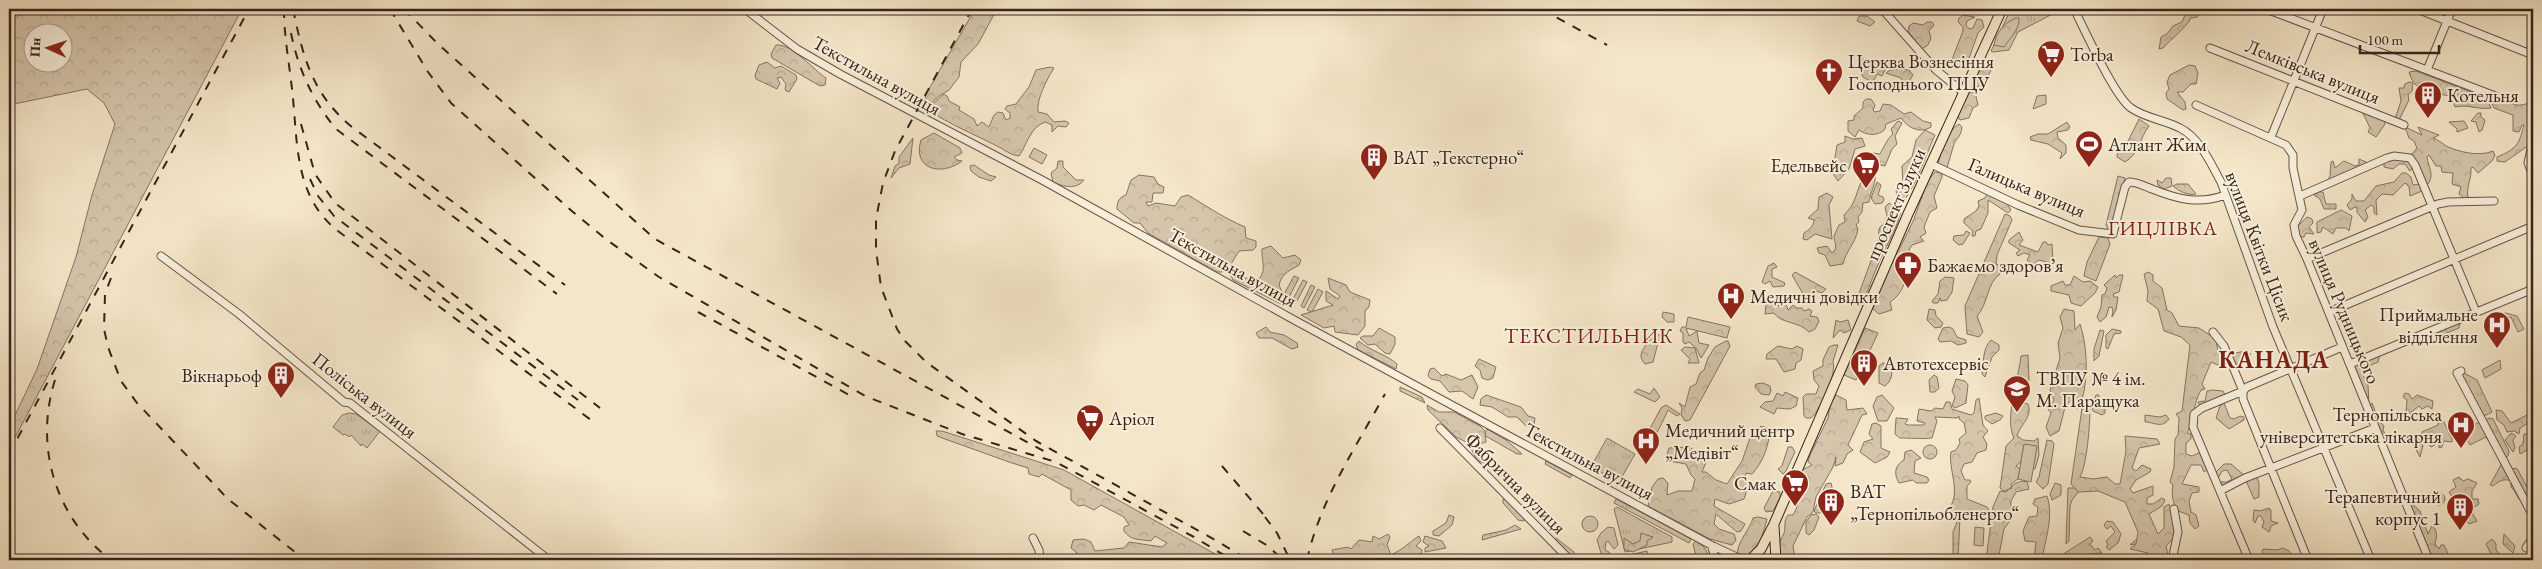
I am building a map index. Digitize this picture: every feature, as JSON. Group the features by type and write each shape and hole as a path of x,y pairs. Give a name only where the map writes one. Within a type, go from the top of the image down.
{"main road":[{"name":"проспект Злуки","path":"1750,560 1761,549 1774,524 1931,164 2002,9"},
{"name":"проспект Злуки","path":"1774,524 1776,560"}],"street":[{"name":"Текстильна вулиця","path":"745,9 797,49 840,74 1042,180 1711,545 1744,560"},
{"path":"1882,9 1936,70 1963,92"},
{"name":"вулиця Квітки Цісик","path":"2074,9 2119,94 2131,108 2182,129 2204,152 2225,195 2243,249 2371,560"},
{"path":"2266,9 2316,26 2498,97"},
{"path":"2196,105 2271,138 2323,9"},
{"path":"2418,9 2533,55"},
{"path":"2427,70 2452,9"},
{"name":"Лемківська вулиця","path":"2210,48 2404,125"},
{"name":"вулиця Рудницького","path":"2271,138 2286,145 2293,155 2293,168 2302,210 2294,225 2296,236 2329,312 2429,560"},
{"path":"2533,140 2528,163 2533,176"},
{"path":"2300,196 2360,172 2387,158 2410,158 2415,165 2431,208 2476,312"},
{"name":"Галицька вулиця","path":"1931,164 2018,205 2079,230 2113,234 2125,187 2129,182 2169,196 2196,201 2209,201 2225,195"},
{"path":"2307,259 2448,202 2494,201"},
{"path":"2329,312 2533,226"},
{"name":"Поліська вулиця","path":"161,256 196,280 344,402 350,403 380,424 549,560"},
{"path":"2350,364 2533,289"},
{"path":"2213,332 2224,346 2243,391 2243,399 2308,560"},
{"path":"2249,560 2193,427 2193,417 2202,408 2342,347"},
{"path":"2461,371 2457,373 2533,516"},
{"name":"Фабрична вулиця","path":"1440,428 1570,560"},
{"path":"2220,491 2376,428"},
{"path":"2172,560 2178,532 2174,510"},
{"path":"2526,548 2533,537"},
{"path":"1033,538 1039,550 1040,560"},
{"path":"1711,545 1716,560"}],"green space":[{"path":"9,9 25,10 9,25"},
{"path":"24,9 242,9 9,449 9,428 37,369 76,257 92,195 115,124 104,103 87,89 9,105 9,25"},
{"path":"975,9 997,9 978,44 961,62 959,77 949,90 927,107 924,103 926,94"},
{"path":"2011,9 2062,9 2018,32 2009,50 1993,52 1991,51"},
{"path":"2193,9 2205,9 2197,17 2191,18 2163,48 2159,49 2161,37 2167,34 2173,26 2182,22 2186,13"},
{"path":"1963,15 1975,17 1967,21 1966,26 1970,29 1973,28 1977,19 1982,20 1984,27 1978,33 1968,61 1962,68 1955,68 1951,62 1963,31 1963,27 1958,22 1959,18"},
{"path":"1859,16 1867,16 1875,22 1870,26 1857,21"},
{"path":"2019,18 2018,26 2004,47 1994,45 2001,28"},
{"path":"1927,22 1932,22 1934,25 1929,31 1931,38 1928,45 1922,49 1908,31 1909,26 1913,23 1923,25"},
{"path":"776,45 789,48 796,53 826,78 825,85 820,86 772,58 771,54"},
{"path":"1863,59 1887,66 1882,76 1877,74 1874,80 1870,81 1863,77 1860,70"},
{"path":"767,62 775,68 781,66 796,75 797,79 789,92 785,90 786,84 781,77 777,78 780,83 777,89 756,79 755,75 759,65"},
{"path":"1986,63 1992,68 1984,84 1975,88 1973,82 1975,69"},
{"path":"2189,65 2195,66 2198,73 2196,84 2191,84 2183,92 2177,92 2185,102 2186,109 2183,110 2167,99 2166,93 2169,89 2167,82 2170,75"},
{"path":"1054,68 1040,96 1038,112 1047,114 1054,122 1065,121 1069,123 1066,127 1058,126 1052,132 1052,125 1045,122 1040,124 1032,132 1019,156 953,125 927,109 944,94 949,101 960,107 959,110 974,119 977,126 982,122 989,127 994,115 998,112 1003,113 1006,120 1010,118 1010,113 1005,109 1007,106 1016,104 1029,87 1036,70"},
{"path":"1890,70 1909,70 1913,75 1906,86 1901,78 1886,73"},
{"path":"2416,71 2474,93 2485,94 2491,108 2455,107 2452,97 2426,91 2416,85 2409,72"},
{"path":"2413,83 2412,91 2408,95 2409,100 2399,120 2395,119 2401,101 2399,88 2404,88 2405,84"},
{"path":"1970,92 1975,92 1978,105 1973,108 1969,118 1960,120 1957,115 1965,96"},
{"path":"2046,95 2046,104 2033,109 2037,96"},
{"path":"2492,98 2502,99 2517,105 2533,104 2533,135 2529,145 2505,162 2497,161 2497,157 2516,145 2524,125 2522,125 2519,132 2513,131 2513,115 2494,108 2491,101"},
{"path":"1866,99 1871,99 1875,105 1873,110 1875,112 1880,111 1883,104 1891,105 1904,114 1911,112 1923,121 1931,123 1931,127 1923,130 1914,129 1901,118 1886,124 1885,129 1880,133 1869,134 1859,130 1855,137 1848,131 1848,121 1854,120 1854,116 1863,108 1863,102"},
{"path":"2363,113 2384,121 2385,124 2376,137 2368,132 2370,128"},
{"path":"2478,113 2481,113 2481,117 2485,120 2482,130 2479,132 2476,122 2471,121"},
{"path":"2139,119 2149,126 2137,150 2125,162 2117,157 2118,148 2128,141"},
{"path":"1898,121 1902,123 1895,136 1897,144 1892,149 1885,166 1873,163 1867,173 1870,156 1873,153 1880,154 1893,134 1891,129"},
{"path":"2464,121 2468,128 2457,132 2457,129 2449,122"},
{"path":"2067,122 2070,127 2068,130 2057,132 2058,138 2066,145 2066,153 2060,159 2062,153 2048,144 2031,140 2030,137 2038,134 2048,134"},
{"path":"1959,124 1962,127 1960,135 1954,144 1946,171 1938,166 1940,155 1947,137 1954,127"},
{"path":"2405,127 2422,135 2418,127 2439,135 2433,138 2457,150 2475,154 2493,151 2495,155 2492,161 2478,173 2473,167 2471,168 2468,197 2474,199 2462,202 2463,197 2459,194 2461,187 2452,184 2453,173 2442,172 2441,166 2436,166 2429,155 2427,157 2431,177 2428,184 2424,182 2412,154 2417,148 2414,141 2409,138"},
{"path":"1925,130 1935,135 1914,185 1903,201 1899,203 1896,191 1903,186 1902,166 1912,157 1916,140"},
{"path":"934,133 960,148 962,153 954,157 962,161 945,169 937,169 924,164 919,150 921,140"},
{"path":"1845,136 1853,139 1862,138 1865,146 1855,149 1849,169 1838,181 1832,172 1826,171 1834,164 1837,145 1845,142"},
{"path":"913,138 910,164 899,168 891,178 895,166 899,163 899,157"},
{"path":"1034,148 1047,155 1042,164 1029,157"},
{"path":"2359,159 2366,162 2366,166 2327,182 2330,176 2331,162 2333,161 2335,168 2344,161 2355,166 2359,165"},
{"path":"2390,159 2410,159 2413,166 2410,171 2405,164 2399,164 2393,169 2384,167 2384,162"},
{"path":"1058,161 1063,161 1063,167 1076,180 1084,180 1070,187 1053,182 1051,173 1057,168"},
{"path":"974,165 989,175 996,177 991,181 979,177 971,171 970,166"},
{"path":"1935,172 1942,173 1942,177 1934,196 1937,208 1930,212 1924,227 1926,233 1920,237 1924,241 1912,245 1909,250 1913,254 1910,267 1903,288 1890,302 1892,310 1879,314 1873,309 1874,304 1890,264 1914,219 1927,182"},
{"path":"2402,173 2406,173 2411,177 2413,185 2420,184 2422,191 2410,196 2409,187 2405,183 2393,195 2382,194 2376,200 2377,215 2374,213 2374,207 2371,205 2365,210 2368,217 2365,222 2357,212 2357,208 2355,207 2350,210 2347,205 2352,199 2352,194 2356,201 2364,201 2376,186 2394,182"},
{"path":"1870,174 1875,176 1875,182 1869,202 1863,203 1862,212 1858,217 1859,222 1856,225 1858,229 1855,239 1843,264 1830,266 1825,255 1819,253 1817,248 1827,246 1832,253 1834,251 1836,247 1834,236 1839,225 1845,222 1844,215 1854,201 1864,176"},
{"path":"1139,175 1154,177 1158,184 1164,187 1163,193 1153,193 1152,202 1146,202 1148,206 1156,203 1175,206 1181,197 1188,195 1245,227 1246,238 1256,241 1256,247 1253,250 1239,251 1231,264 1222,272 1217,272 1148,233 1140,223 1134,223 1117,209 1117,204 1126,195 1131,180"},
{"path":"2118,176 2125,178 2112,226 2108,229 2106,225"},
{"path":"2166,178 2171,178 2172,186 2164,189 2158,185 2157,180 2162,183"},
{"path":"1877,182 1881,185 1878,195 1883,197 1884,200 1882,203 1875,204 1871,198"},
{"path":"2188,184 2196,194 2181,191 2173,186"},
{"path":"2323,192 2326,204 2336,204 2336,209 2324,209 2320,199 2314,195"},
{"path":"1827,193 1833,197 1829,205 1832,239 1815,234 1807,240 1803,239 1804,233 1811,228 1814,222 1814,220 1808,218 1818,209 1819,197"},
{"path":"1987,194 2006,202 2011,210 2008,213 1988,200 1988,213 1981,229 1976,231 1975,236 1972,236 1973,231 1964,223 1964,219 1976,211 1979,206 1978,201 1985,198"},
{"path":"1889,203 1901,212 1859,307 1856,304 1876,248 1879,229 1884,224 1887,216 1885,207"},
{"path":"2341,210 2352,216 2349,231 2346,228 2336,228 2333,234 2323,227 2321,232 2317,233 2317,222"},
{"path":"2005,214 2010,216 2012,220 1997,255 1996,264 2000,266 2000,274 1992,282 1981,311 1977,316 1983,332 1979,337 1967,334 1965,306"},
{"path":"2307,217 2312,219 2313,223 2309,227 2314,234 2306,233 2304,237 2301,237 2296,228"},
{"path":"1966,231 1970,233 1963,244 1959,245 1953,240 1954,236 1964,235"},
{"path":"2019,232 2023,240 2019,245 2038,252 2043,242 2046,242 2048,245 2052,244 2053,261 2050,263 2039,260 2033,264 2027,260 2030,255 2024,253 2018,256 2016,253 2020,250 2009,243 2009,240"},
{"path":"2099,237 2108,238 2110,244 2096,281 2084,276 2087,262"},
{"path":"1271,246 1283,258 1295,255 1301,260 1299,265 1286,273 1280,281 1279,285 1282,292 1281,304 1233,280 1230,274 1257,281 1263,270 1262,249"},
{"path":"1774,263 1777,267 1772,269 1772,277 1785,283 1784,286 1773,287 1770,281 1765,284 1762,282 1768,266"},
{"path":"1795,272 1826,289 1822,293 1816,291 1809,295 1803,294 1792,275"},
{"path":"2149,272 2153,275 2153,281 2162,288 2167,310 2172,313 2179,326 2199,328 2216,339 2218,352 2225,356 2244,351 2251,354 2232,367 2229,364 2220,366 2211,362 2202,384 2205,389 2201,390 2196,401 2187,433 2191,434 2191,439 2186,443 2186,454 2192,456 2201,452 2207,470 2204,472 2201,465 2191,465 2182,484 2199,487 2199,492 2192,493 2189,501 2191,512 2196,515 2199,526 2195,529 2190,523 2189,515 2178,511 2176,508 2172,495 2173,485 2170,482 2174,467 2175,439 2178,435 2179,418 2176,414 2182,411 2190,345 2181,337 2164,331 2158,309 2147,301 2148,291 2144,274"},
{"path":"2115,275 2116,278 2119,275 2123,275 2119,292 2113,294 2114,297 2118,297 2116,310 2112,317 2113,308 2109,307 2106,317 2100,322 2097,317 2101,307 2102,295 2105,294 2107,288 2104,285"},
{"path":"1294,276 1299,278 1288,299 1283,296"},
{"path":"2074,276 2083,282 2090,281 2098,287 2095,293 2081,306 2071,303 2069,295 2051,291 2051,286 2063,281 2065,285 2070,285"},
{"path":"1945,277 1954,278 1952,292 1947,300 1941,301 1940,298 1938,303 1933,303 1932,301 1938,294 1940,281"},
{"path":"1328,278 1346,285 1350,292 1370,300 1369,307 1365,311 1365,326 1358,335 1335,332 1334,326 1324,328 1301,315 1333,305 1326,301 1326,291 1338,299 1340,296 1330,289"},
{"path":"1303,280 1307,282 1296,303 1292,301"},
{"path":"1311,285 1315,287 1304,308 1301,306"},
{"path":"1318,289 1323,292 1312,312 1307,310"},
{"path":"1769,303 1776,306 1786,304 1788,310 1793,305 1797,308 1802,308 1804,311 1809,309 1812,311 1810,316 1817,317 1819,321 1815,329 1809,332 1805,328 1777,317 1774,313 1765,314 1766,305"},
{"path":"1929,309 1935,310 1936,316 1943,323 1941,327 1935,328 1927,320"},
{"path":"2064,309 2074,311 2075,330 2080,324 2085,344 2086,377 2079,408 2076,409 2071,400 2065,407 2059,431 2050,436 2046,427 2051,413 2048,409 2054,400 2050,390 2060,358 2058,343 2063,328 2060,317"},
{"path":"1663,312 1674,314 1674,322 1667,322 1662,317"},
{"path":"2505,313 2517,316 2524,329 2518,332 2511,317 2503,321 2500,315"},
{"path":"1688,317 1730,327 1727,338 1686,328 1689,336 1697,331 1699,343 1709,345 1701,358 1696,348 1689,342 1685,344 1683,342 1683,333 1680,331 1682,327 1686,327"},
{"path":"1836,320 1840,322 1848,320 1851,330 1844,333 1840,330 1833,338"},
{"path":"2460,321 2459,328 2442,335 2436,333"},
{"path":"1266,327 1270,332 1284,335 1297,343 1298,347 1292,349 1272,338 1259,338 1256,333"},
{"path":"1949,327 1953,329 1957,337 1966,340 1966,343 1958,345 1951,341 1940,342 1938,339 1943,328"},
{"path":"1379,328 1395,337 1395,344 1390,354 1385,353 1375,344 1368,345 1360,338 1363,336 1373,336"},
{"path":"1865,328 1878,333 1856,380 1844,375"},
{"path":"2112,329 2121,331 2121,333 2114,334 2108,349 2106,348 2106,335"},
{"path":"2100,330 2104,331 2099,356 2094,361 2094,349"},
{"path":"1652,335 1665,335 1665,339 1658,343 1653,362 1645,364 1641,356"},
{"path":"1991,340 1999,345 1999,350 1992,357 1985,377 1982,374 1984,356"},
{"path":"1359,341 1397,364 1396,369 1358,350 1356,344"},
{"path":"1728,341 1730,346 1690,420 1685,421 1681,415 1682,408 1679,403 1685,407 1690,387 1696,384 1708,358 1715,347"},
{"path":"1838,345 1833,361 1833,374 1827,391 1815,413 1811,418 1806,418 1804,416 1803,397 1806,394 1816,394 1819,386 1814,380 1813,371 1823,366 1823,360 1829,347"},
{"path":"1778,346 1792,349 1797,346 1803,349 1801,360 1796,363 1795,369 1784,372 1776,359 1766,359 1767,354"},
{"path":"1685,347 1695,348 1699,363 1688,363 1690,359 1681,350"},
{"path":"2380,354 2378,362 2371,365 2363,375 2368,385 2369,405 2352,374 2353,363"},
{"path":"2028,355 2029,380 2025,386 2028,391 2022,402 2028,404 2029,413 2017,436 2023,440 2034,441 2038,438 2039,455 2035,469 2031,469 2027,446 2023,449 2021,462 2016,466 2020,469 2018,479 2011,484 2012,488 2004,491 2000,488 2006,446 2014,438 2011,430 2013,397 2021,356"},
{"path":"1479,359 1496,367 1493,378 1488,380 1482,378 1480,370 1475,366"},
{"path":"2500,360 2501,369 2485,378 2482,370"},
{"path":"1883,363 1891,364 1892,370 1891,379 1885,386 1879,383 1879,366"},
{"path":"1434,368 1442,376 1446,374 1461,380 1472,375 1478,387 1473,399 1462,391 1449,392 1440,381 1431,379 1428,376 1430,369"},
{"path":"2462,372 2477,380 2492,412 2482,417 2459,373"},
{"path":"1934,375 1937,377 1939,388 1935,392 1930,392 1929,380"},
{"path":"1956,379 1965,381 1968,385 1966,403 1955,408 1952,406 1955,397 1952,391"},
{"path":"1763,383 1770,386 1771,391 1769,395 1761,394 1755,387 1756,384"},
{"path":"1400,387 1422,397 1425,403 1400,391"},
{"path":"1654,388 1660,397 1655,402 1634,392 1638,389 1650,394"},
{"path":"2207,391 2223,391 2225,395 2200,407 2198,402 2205,401"},
{"path":"1785,392 1798,398 1796,406 1790,409 1777,408 1774,414 1760,407 1765,402 1773,401 1777,393 1783,396"},
{"path":"2405,393 2409,394 2412,399 2417,395 2433,401 2432,409 2428,406 2422,409 2419,406 2409,414 2406,412 2407,400 2403,397"},
{"path":"1486,395 1521,407 1528,416 1535,418 1534,425 1526,426 1517,417 1508,417 1492,407 1480,405 1481,399"},
{"path":"1836,395 1846,400 1847,410 1863,408 1867,414 1862,415 1848,445 1853,450 1847,454 1843,463 1835,466 1836,457 1833,467 1816,497 1813,512 1807,517 1793,546 1795,559 1782,560 1779,546 1785,531 1788,515 1793,515 1798,504 1802,470 1812,465 1808,462 1809,457 1828,418 1830,405"},
{"path":"1882,395 1894,408 1887,421 1878,421 1873,406 1877,397"},
{"path":"2096,395 2099,395 2099,405 2105,409 2105,413 2102,415 2093,411 2092,406"},
{"path":"1979,398 1983,425 1988,431 1983,437 1987,444 1986,450 1977,453 1972,462 1964,464 1961,471 1965,480 1970,480 1971,482 1967,486 1967,499 1987,507 1989,510 1988,513 1960,517 1958,560 1953,560 1953,532 1959,517 1953,517 1950,507 1954,494 1951,452 1956,450 1960,443 1959,439 1966,433 1964,423 1959,419 1959,416 1957,418 1935,417 1937,421 1932,438 1900,438 1895,434 1896,418 1908,419 1905,424 1908,425 1924,425 1925,423 1917,421 1919,409 1931,411 1935,408 1943,409 1946,402 1950,402 1952,409 1971,415 1974,413 1976,400"},
{"path":"2224,403 2230,418 2244,417 2244,420 2229,429 2216,418 2220,406"},
{"path":"2372,403 2379,421 2384,426 2383,430 2388,439 2383,443 2370,406"},
{"path":"1427,405 1439,412 1454,412 1480,426 1485,431 1486,442 1480,444 1479,448 1486,464 1477,460 1468,443 1456,437 1428,410"},
{"path":"1666,405 1680,414 1677,416 1668,410 1652,441 1643,453 1640,447 1661,408"},
{"path":"2086,406 2090,409 2089,434 2085,463 2080,477 2093,479 2107,477 2115,484 2120,484 2126,451 2125,436 2157,439 2160,444 2139,448 2132,468 2136,471 2142,465 2151,469 2150,472 2136,480 2130,489 2133,493 2153,486 2153,495 2147,498 2147,504 2153,504 2162,498 2165,500 2162,506 2149,514 2158,534 2164,528 2164,507 2169,504 2175,536 2166,546 2169,560 2144,560 2148,553 2130,549 2136,544 2138,532 2125,502 2098,491 2078,492 2071,484 2082,408"},
{"path":"2496,410 2502,411 2511,423 2533,412 2533,420 2520,428 2519,434 2514,431 2507,432 2504,425 2497,420"},
{"path":"1996,413 2003,416 2000,420 1992,424 1985,419 1985,416"},
{"path":"356,414 380,431 367,448 362,444 361,446 351,435 349,437 345,434 343,435 333,427 342,415"},
{"path":"2145,415 2160,417 2166,415 2169,419 2164,424 2145,422"},
{"path":"2438,418 2442,418 2452,439 2452,442 2444,441 2442,447 2439,448 2439,437 2435,439 2435,445 2431,447 2422,435 2422,432 2438,425"},
{"path":"2493,419 2509,451 2508,456 2504,458 2484,420"},
{"path":"2482,421 2493,444 2491,445 2486,437 2470,445 2464,434 2465,429"},
{"path":"1876,423 1881,426 1881,448 1890,452 1887,457 1875,463 1860,452 1864,442 1873,439 1869,434 1872,424"},
{"path":"1761,426 1770,429 1768,442 1765,453 1756,469 1752,474 1746,473 1745,477 1749,483 1744,499 1729,504 1715,499 1714,506 1745,524 1741,531 1737,532 1716,514 1714,524 1719,529 1734,534 1736,540 1732,545 1710,539 1648,506 1652,487 1658,479 1663,478 1668,483 1667,495 1678,491 1692,491 1695,479 1686,464 1669,461 1666,458 1669,448 1690,447 1706,462 1702,472 1706,472 1716,480 1727,484 1742,461 1750,438"},
{"path":"1487,429 1506,440 1522,454 1517,454 1484,435"},
{"path":"936,431 942,431 1064,470 1226,560 1045,560 1052,557 1073,558 1077,553 1071,548 1073,540 1084,539 1091,542 1095,551 1124,548 1129,542 1162,547 1167,543 1155,536 1151,541 1132,538 1124,531 1124,527 1129,525 1124,517 1101,505 1094,510 1084,505 1078,506 1071,500 1071,490 1042,474 1039,477 1029,474 1028,468 937,436"},
{"path":"2511,433 2516,436 2513,440 2515,448 2513,452 2505,440"},
{"path":"2533,433 2533,451 2527,450 2520,454 2519,447 2523,444 2524,434"},
{"path":"1607,438 1635,454 1619,482 1591,467"},
{"path":"2419,439 2423,446 2420,457 2411,440"},
{"path":"2047,440 2052,441 2054,444 2048,484 2043,489 2036,482 2039,477"},
{"path":"2024,444 2037,446 2031,482 2018,479"},
{"path":"1930,445 1935,447 1937,452 1935,457 1930,459 1925,457 1923,452 1925,447"},
{"path":"1788,447 1792,447 1795,452 1783,474 1778,469 1782,466"},
{"path":"1911,450 1921,458 1915,461 1914,473 1927,477 1929,480 1927,483 1916,483 1913,480 1899,483 1897,480 1898,465 1904,460 1905,452"},
{"path":"1546,461 1572,475 1570,478 1545,464"},
{"path":"2502,463 2518,470 2529,491 2526,496 2530,499 2529,503 2520,500 2511,487 2511,481 2504,480 2499,481 2493,486 2490,485"},
{"path":"2224,464 2231,464 2245,476 2224,487 2220,484 2221,482 2227,482 2232,479 2227,470 2222,471 2217,480 2214,474"},
{"path":"2247,476 2256,476 2259,483 2259,497 2254,499 2247,483"},
{"path":"2459,477 2463,481 2468,479 2477,483 2472,491 2472,499 2478,499 2479,504 2473,508 2472,513 2477,521 2469,524 2449,492 2456,487 2453,480"},
{"path":"2022,481 2027,482 2029,489 2016,492 2011,501 2011,519 2004,529 1998,560 1986,560 1993,507 2000,491 2006,492 2014,484"},
{"path":"1831,483 1832,491 1829,498 1820,513 1816,513 1814,511 1826,484"},
{"path":"2055,483 2061,485 2061,495 2052,500 2050,494"},
{"path":"2068,488 2102,488 2125,495 2144,542 2130,545 2140,536 2125,499 2101,489 2079,491 2072,500 2070,506 2069,541 2066,544"},
{"path":"1773,491 1780,492 1780,498 1773,511 1766,512 1764,508"},
{"path":"2437,493 2441,493 2445,499 2441,505 2437,505 2433,501 2433,497"},
{"path":"2047,496 2050,512 2042,560 2034,560 2036,542 2025,541 2023,531 2029,517 2037,516 2038,507 2033,504 2035,499"},
{"path":"1507,498 1524,516 1524,521 1518,520 1503,503 1503,499"},
{"path":"1616,499 1691,539 1689,543 1614,503"},
{"path":"2408,500 2420,511 2428,534 2432,526 2436,530 2435,544 2439,549 2441,545 2444,545 2451,560 2431,560"},
{"path":"1617,507 1672,537 1672,542 1625,552 1614,509"},
{"path":"2269,508 2271,510 2271,521 2278,523 2271,526 2269,532 2262,527 2264,522 2261,516 2258,516 2255,523 2253,520 2254,510 2260,511"},
{"path":"1816,514 1819,517 1814,530 1809,535 1806,533 1806,522 1811,515"},
{"path":"1449,515 1454,517 1452,525 1439,536 1433,535 1433,531 1446,523"},
{"path":"1590,516 1596,518 1598,524 1596,530 1590,532 1584,530 1582,524 1584,518"},
{"path":"1753,518 1767,519 1761,540 1748,556 1738,556 1739,547"},
{"path":"2107,521 2113,522 2121,534 2118,543 2109,550 2106,547 2108,545 2106,541 2115,532 2111,526 2107,529 2104,525"},
{"path":"1515,525 1521,529 1482,540 1483,535 1506,530"},
{"path":"1608,527 1614,528 1618,545 1614,549 1608,541 1606,542 1605,550 1612,557 1605,558 1602,556 1597,540"},
{"path":"1975,527 1984,528 1983,546 1974,545"},
{"path":"1641,533 1653,537 1647,541 1647,545 1633,552 1624,549 1624,538 1633,544 1640,541"},
{"path":"1388,534 1390,537 1387,545 1391,555 1419,536 1421,541 1416,546 1422,550 1422,553 1406,560 1335,560 1332,550 1348,547 1351,549 1359,540 1372,542 1373,536 1379,539"},
{"path":"2504,534 2515,546 2513,553 2503,544"},
{"path":"1425,536 1442,541 1446,548 1425,552 1425,548 1429,546 1423,542"},
{"path":"2090,537 2093,541 2090,544 2095,550 2098,548 2102,553 2063,557 2065,553"},
{"path":"1556,538 1574,552 1576,560 1570,557 1555,541"},
{"path":"2492,539 2496,544 2496,550 2503,558 2494,560 2486,544"},
{"path":"1696,541 1704,547 1711,560 1697,560 1693,544"},
{"path":"2283,548 2293,556 2291,560 2264,560 2267,559 2262,552 2263,549 2277,550"},
{"path":"1647,551 1649,560 1626,560 1625,556"}],"railway":[{"path":"9,454 249,9"},
{"path":"284,9 300,166 305,184 323,217 338,231 591,420"},
{"path":"293,9 311,74 318,88 338,114 352,127 565,285"},
{"path":"390,9 428,72 451,103 573,212 607,240 659,277 865,396 962,434 1056,462 1194,537 1232,560"},
{"path":"404,9 437,43 655,239 1049,454"},
{"path":"972,9 895,151 883,183 876,219 876,250 881,287 897,329 905,341 926,362 1036,441 1248,560"},
{"path":"1541,9 1607,45"},
{"path":"1653,9 1660,12"},
{"path":"291,33 302,72 320,107 336,129 557,294"},
{"path":"301,124 315,174 335,203 600,408"},
{"path":"310,179 318,196 334,216 578,400"},
{"path":"111,278 105,294 104,329 108,347 121,381 137,403 228,499 305,560"},
{"path":"698,312 851,396"},
{"path":"55,380 49,405 47,430 49,455 54,479 63,502 76,523 92,543 111,560"},
{"path":"1307,560 1313,538 1330,495 1385,394"},
{"path":"1222,466 1264,515"},
{"path":"1265,517 1277,533 1290,560"},
{"path":"1243,531 1268,546 1283,560"}],"place":[{"name":"Torba","path":"2051,78"},
{"name":"Церква Вознесіння Господнього ПЦУ","path":"1829,96"},
{"name":"Котельня","path":"2428,119"},
{"name":"Атлант Жим","path":"2089,168"},
{"name":"ВАТ „Текстерно“","path":"1374,181"},
{"name":"Едельвейс","path":"1866,189"},
{"name":"Бажаємо здоровʼя","path":"1908,289"},
{"name":"Медичні довідки","path":"1731,320"},
{"name":"Приймальне відділення","path":"2497,349"},
{"name":"Автотехсервіс","path":"1864,387"},
{"name":"Вікнарьоф","path":"281,399"},
{"name":"ТВПУ № 4 ім. М. Паращука","path":"2017,413"},
{"name":"Аріол","path":"1090,442"},
{"name":"Тернопільська університетська лікарня","path":"2461,449"},
{"name":"Медичний центр „Медівіт“","path":"1646,465"},
{"name":"Смак","path":"1795,507"},
{"name":"ВАТ „Тернопільобленерго“","path":"1831,526"},
{"name":"Терапевтичний корпус 1","path":"2460,531"}],"district":[{"name":"ГИЦЛІВКА","path":"2163,228"},
{"name":"ТЕКСТИЛЬНИК","path":"1589,336"},
{"name":"КАНАДА","path":"2274,360"}]}
